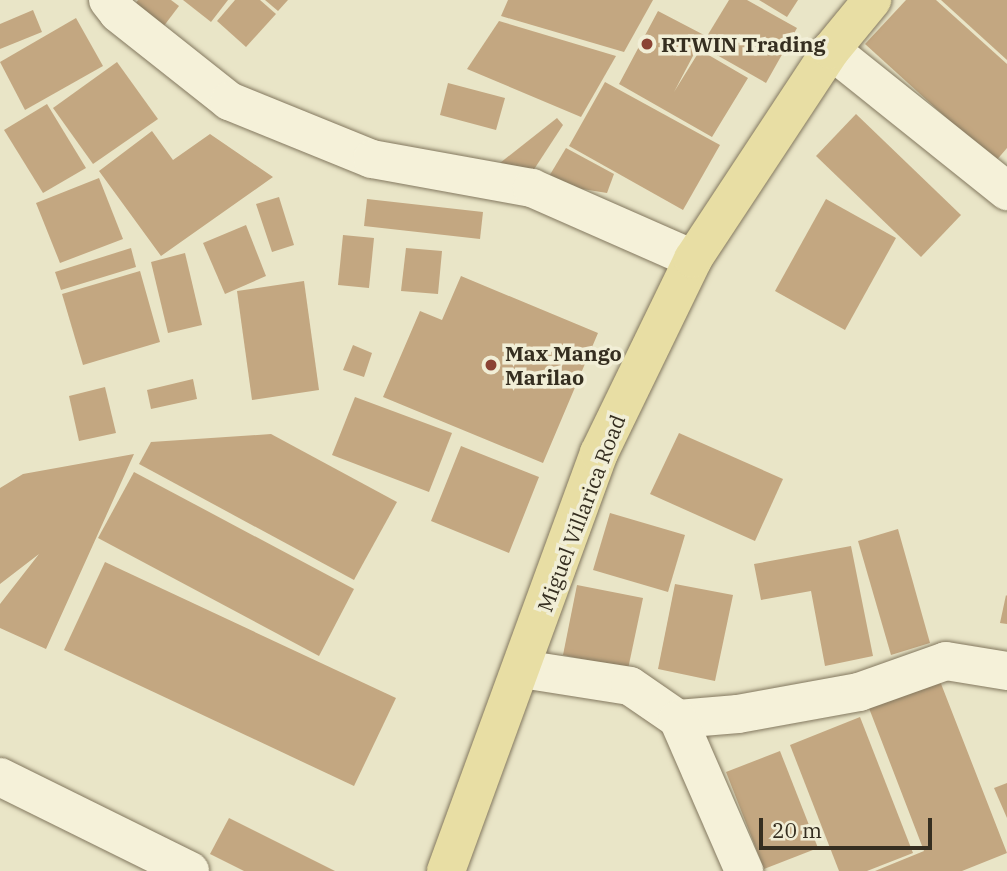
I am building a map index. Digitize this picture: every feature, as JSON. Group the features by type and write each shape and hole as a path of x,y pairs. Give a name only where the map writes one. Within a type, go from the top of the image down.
{"main road":[{"name":"Miguel Villarica Road","path":"446,871 599,453 692,259 831,50 872,0"}],"street":[{"path":"117,4 229,100 372,159 532,188 692,259"},
{"path":"831,50 1007,191"},
{"path":"678,719 738,714 859,692 946,661 1007,671"},
{"path":"522,669 630,686 678,719 744,871"},
{"path":"0,777 190,871"}],"building":[{"path":"138,0 171,0 179,6 157,35 128,15"},
{"path":"183,0 228,0 211,22"},
{"path":"235,0 260,0 276,14 246,47 217,21"},
{"path":"265,0 288,0 278,11"},
{"path":"508,0 653,0 624,52 501,16"},
{"path":"729,0 747,0 797,28 766,83 701,46"},
{"path":"759,0 798,0 787,17"},
{"path":"906,0 936,0 1007,64 1007,148 995,162 865,44"},
{"path":"941,0 1007,0 1007,60"},
{"path":"33,10 42,32 0,49 0,24"},
{"path":"658,11 704,35 674,92 700,50 748,78 712,137 619,84"},
{"path":"76,18 103,66 25,110 0,62"},
{"path":"499,21 616,56 581,117 467,69"},
{"path":"117,62 158,119 93,164 53,108"},
{"path":"605,82 720,145 683,210 569,146"},
{"path":"448,83 505,98 496,130 440,115"},
{"path":"47,104 86,168 43,193 4,130"},
{"path":"856,114 961,215 921,257 816,156"},
{"path":"557,118 563,125 531,174 500,163"},
{"path":"152,131 173,160 210,134 273,177 161,256 99,171"},
{"path":"566,148 614,174 607,193 545,183"},
{"path":"99,178 123,239 60,263 36,203"},
{"path":"279,197 294,245 272,252 256,204"},
{"path":"367,199 483,212 480,239 364,226"},
{"path":"826,199 896,238 845,330 775,291"},
{"path":"246,225 266,276 225,294 203,243"},
{"path":"343,235 374,238 369,288 338,285"},
{"path":"131,248 136,267 61,290 55,272"},
{"path":"406,248 442,251 438,294 401,291"},
{"path":"185,253 202,325 168,333 151,262"},
{"path":"140,271 160,342 83,365 62,294"},
{"name":"Max Mango Marilao","path":"461,276 598,333 543,463 383,397 420,311 442,320"},
{"path":"304,281 319,390 252,400 237,291"},
{"path":"353,345 372,353 364,377 343,370"},
{"path":"193,379 197,399 151,409 147,390"},
{"path":"105,387 116,433 79,441 69,396"},
{"path":"355,397 452,433 429,492 332,455"},
{"path":"679,433 783,479 755,541 650,494"},
{"path":"271,434 397,502 354,580 139,464 151,442"},
{"path":"461,446 539,477 509,553 431,521"},
{"path":"134,454 46,649 0,628 0,604 39,554 0,584 0,488 23,474"},
{"path":"134,472 354,589 319,656 98,538"},
{"path":"610,513 685,535 668,592 593,570"},
{"path":"898,529 930,643 891,655 858,541"},
{"path":"851,546 873,656 825,666 811,591 761,600 754,564"},
{"path":"105,562 396,698 354,786 64,650"},
{"path":"675,584 733,595 715,681 658,669"},
{"path":"577,585 643,598 628,669 563,655"},
{"path":"1007,596 1007,624 1000,623"},
{"path":"938,676 1007,853 962,871 875,871 924,851 867,703"},
{"path":"860,717 913,853 867,871 839,871 790,745"},
{"path":"780,751 818,848 764,869 726,772"},
{"path":"1007,783 1007,818 994,788"},
{"path":"229,818 335,871 244,871 210,854"}],"place":[{"name":"RTWIN Trading","path":"647,44"},
{"name":"Max Mango Marilao","path":"491,365"}]}
